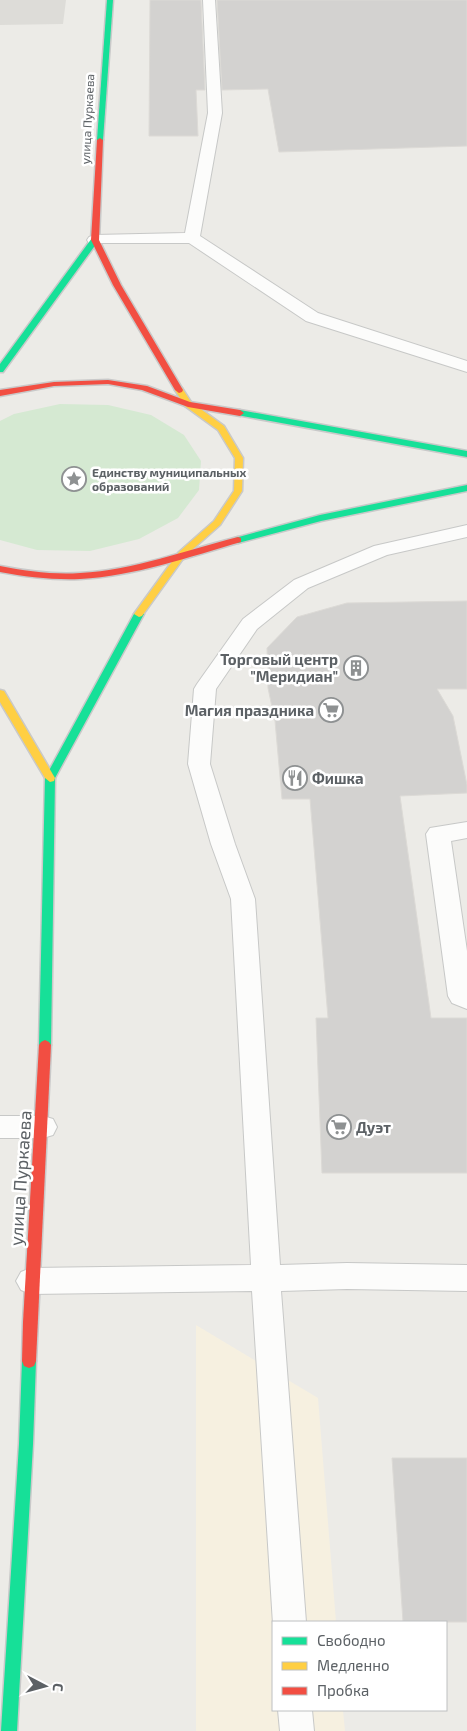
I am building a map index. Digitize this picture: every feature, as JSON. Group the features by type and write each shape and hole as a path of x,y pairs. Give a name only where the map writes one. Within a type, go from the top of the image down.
{"main road":[{"name":"улица Пуркаева","path":"95,240 102,90 110,0"},
{"path":"0,370 95,240 117,285 188,404 221,428 238,458 238,491 217,523 182,554 136,619 50,778"},
{"path":"17,326 70,273"},
{"path":"0,394 39,384 92,381 144,388 188,404 467,454"},
{"path":"0,569 29,576 81,576 133,568 320,518 467,488"},
{"path":"0,692 50,778"},
{"name":"улица Пуркаева","path":"9,1731 26,1444 31,1281 42,1127 50,778"}],"lane":[{"path":"192,238 215,113 209,0"},
{"path":"95,240 192,238 312,317 467,367"},
{"path":"289,1621 243,899 223,844 199,764 205,689 250,624 301,584 382,550 467,531"},
{"path":"467,830 438,834 461,996 467,999"},
{"path":"0,1127 42,1127"},
{"path":"31,1281 347,1276 467,1278"},
{"path":"295,1711 297,1731"}],"shaded area":[{"path":"0,0 66,0 63,24 0,25"},
{"path":"196,1325 318,1398 336,1621 272,1621 272,1711 343,1711 345,1731 196,1731"}],"green space":[{"path":"60,404 108,405 151,415 184,435 201,461 199,490 178,518 139,539 90,551 37,550 0,540 0,421 14,414"}],"building":[{"path":"150,0 201,0 205,90 196,90 198,136 149,136"},
{"path":"217,0 467,0 467,146 279,152 268,89 222,90"},
{"path":"467,601 467,689 437,689 453,716 467,793 400,796 431,1018 467,1018 467,1173 322,1173 316,1018 328,1018 310,799 282,799 275,721 268,688 267,648 297,617 347,603"},
{"path":"392,1458 467,1458 467,1622 403,1621"}],"traffic: fast":[{"path":"100,140 110,0"},
{"path":"0,370 95,240"},
{"path":"240,413 467,454"},
{"path":"238,540 320,518 467,488"},
{"path":"45,1045 50,778 139,614"},
{"path":"9,1731 29,1361"}],"traffic: slow":[{"path":"139,614 182,554 217,523 238,491 239,458 221,428 188,404 179,390"},
{"path":"0,693 50,778"}],"traffic: jam":[{"path":"100,140 95,240 117,285 179,390"},
{"path":"0,393 54,384 108,382 144,388 188,404 240,413"},
{"path":"0,569 50,576 100,574 140,567 238,540"},
{"path":"29,1361 45,1045"}],"place":[{"name":"Единству муниципальных образований","path":"74,479"},
{"name":"Торговый центр \"Меридиан\"","path":"356,668"},
{"name":"Магия праздника","path":"331,710"},
{"name":"Фишка","path":"295,778"},
{"name":"Дуэт","path":"339,1127"}]}
